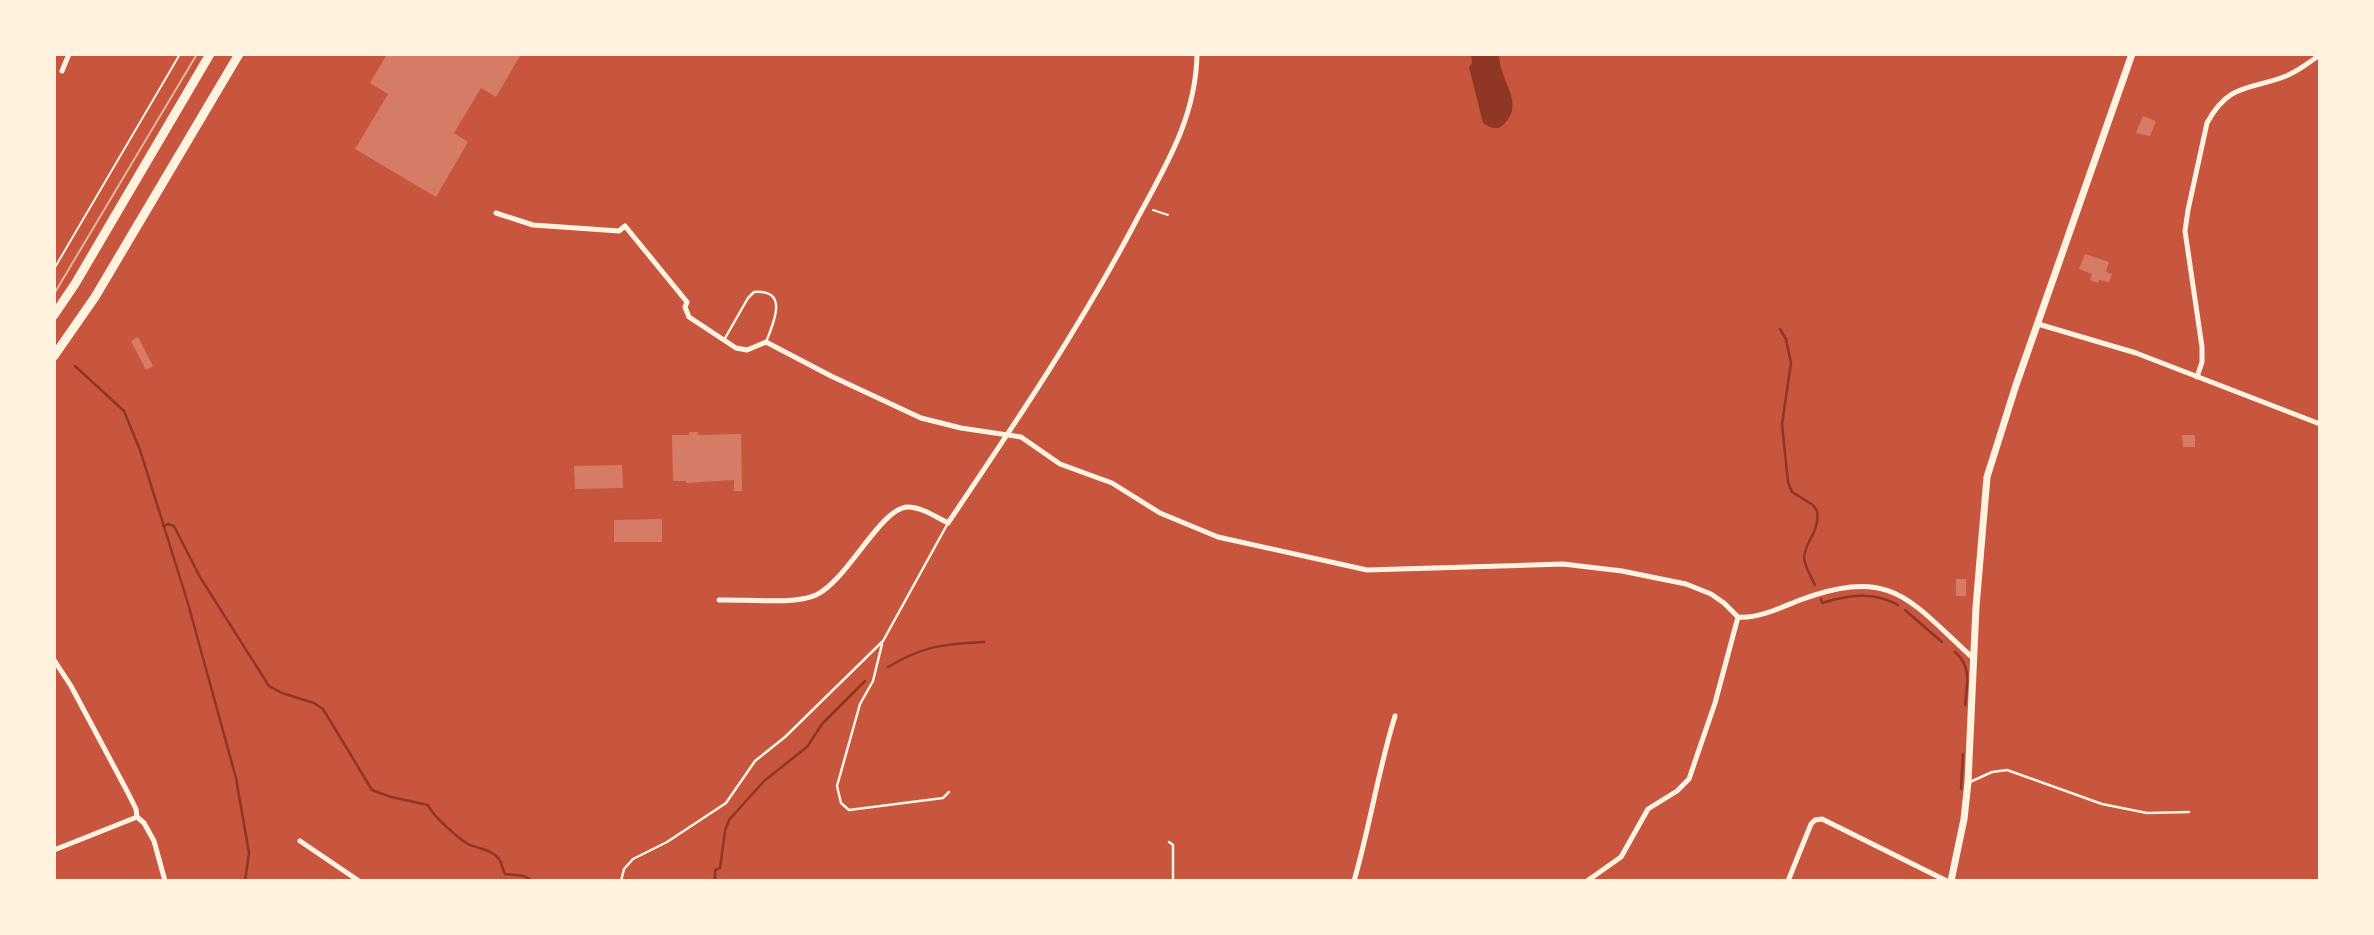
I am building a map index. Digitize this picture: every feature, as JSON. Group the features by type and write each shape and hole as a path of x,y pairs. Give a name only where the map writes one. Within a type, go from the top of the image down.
{"main road":[{"path":"54,315 75,284 210,54"},
{"path":"54,356 95,297 239,54"}],"street":[{"path":"62,71 69,54"},
{"path":"719,600 793,600 813,597 840,577 889,515 904,507 912,507 948,523 1112,267 1176,148 1192,103 1197,54"},
{"path":"1788,881 1811,824 1822,818 1949,881 1964,819 1968,782 1978,564 1987,477 2132,54"},
{"path":"2197,377 2202,362 2202,347 2185,231 2207,122 2232,93 2246,86 2287,75 2320,55"},
{"path":"496,213 533,225 620,231 625,226 687,302 685,307 689,317 736,348 747,350 766,342 921,418 961,428 1021,437 1060,464 1112,483 1160,513 1218,537 1367,570 1563,564 1622,571 1686,584 1711,594 1738,617"},
{"path":"2038,324 2136,353 2320,424"},
{"path":"1738,617 1763,614 1847,586 1868,585 1891,591 1913,604 1974,660"},
{"path":"1587,881 1621,856 1648,809 1677,792 1689,779 1712,714 1738,617"},
{"path":"54,660 127,791 137,817 144,823 154,841 165,881"},
{"path":"1354,881 1366,840 1381,763 1395,716"},
{"path":"54,850 137,817"},
{"path":"300,841 359,881"}],"lane":[{"path":"724,340 748,298 754,292 764,291 772,296 777,304 776,318 766,342"},
{"path":"948,523 883,641 873,681 860,704 837,786 841,803 849,810 943,798 949,792"},
{"path":"621,881 624,869 633,859 667,842 726,803 755,761 785,737 883,641"},
{"path":"1968,782 1993,772 2007,771 2102,804 2147,813 2189,812"},
{"path":"1170,842 1173,845 1173,881"}],"path":[{"path":"54,269 180,54"},
{"path":"1156,211 1168,215"}],"shaded area":[{"path":"1471,54 1499,54 1512,108 1510,116 1499,128 1483,123 1469,67 1472,63"}],"building":[{"path":"387,54 521,54 496,97 481,88 454,133 468,142 436,197 355,149 388,94 370,83"},
{"path":"2143,116 2156,121 2150,136 2136,133"},
{"path":"2085,254 2109,262 2106,272 2112,274 2109,282 2099,280 2098,283 2090,280 2092,274 2079,269"},
{"path":"138,337 153,366 146,370 131,341"},
{"path":"689,432 698,432 698,435 741,434 742,491 734,491 734,480 686,483 673,481 672,435 689,435"},
{"path":"2182,435 2195,435 2195,447 2183,447"},
{"path":"622,465 623,488 575,489 574,466"},
{"path":"662,519 662,542 614,542 614,520"},
{"path":"1956,579 1966,579 1966,596 1956,596"}],"waterway":[{"path":"1780,329 1786,339 1791,363 1782,424 1788,482 1792,492 1813,505 1817,511 1817,525 1804,557 1815,585"},
{"path":"75,366 124,411 140,450 187,600 236,778 249,853 245,881"},
{"path":"163,526 174,526 200,577 269,686 323,709 372,790 428,805 452,832 472,846 496,856 505,874 524,876 533,881"},
{"path":"1821,599 1822,603 1851,596 1870,596 1898,605"},
{"path":"1905,610 1942,642"},
{"path":"888,667 934,647 984,642"},
{"path":"1955,652 1966,670 1965,705"},
{"path":"715,881 715,870 720,868 729,820 764,781 807,747 822,724 865,681"},
{"path":"1961,789 1963,754"}],"tram line":[{"path":"54,294 197,54"}]}
